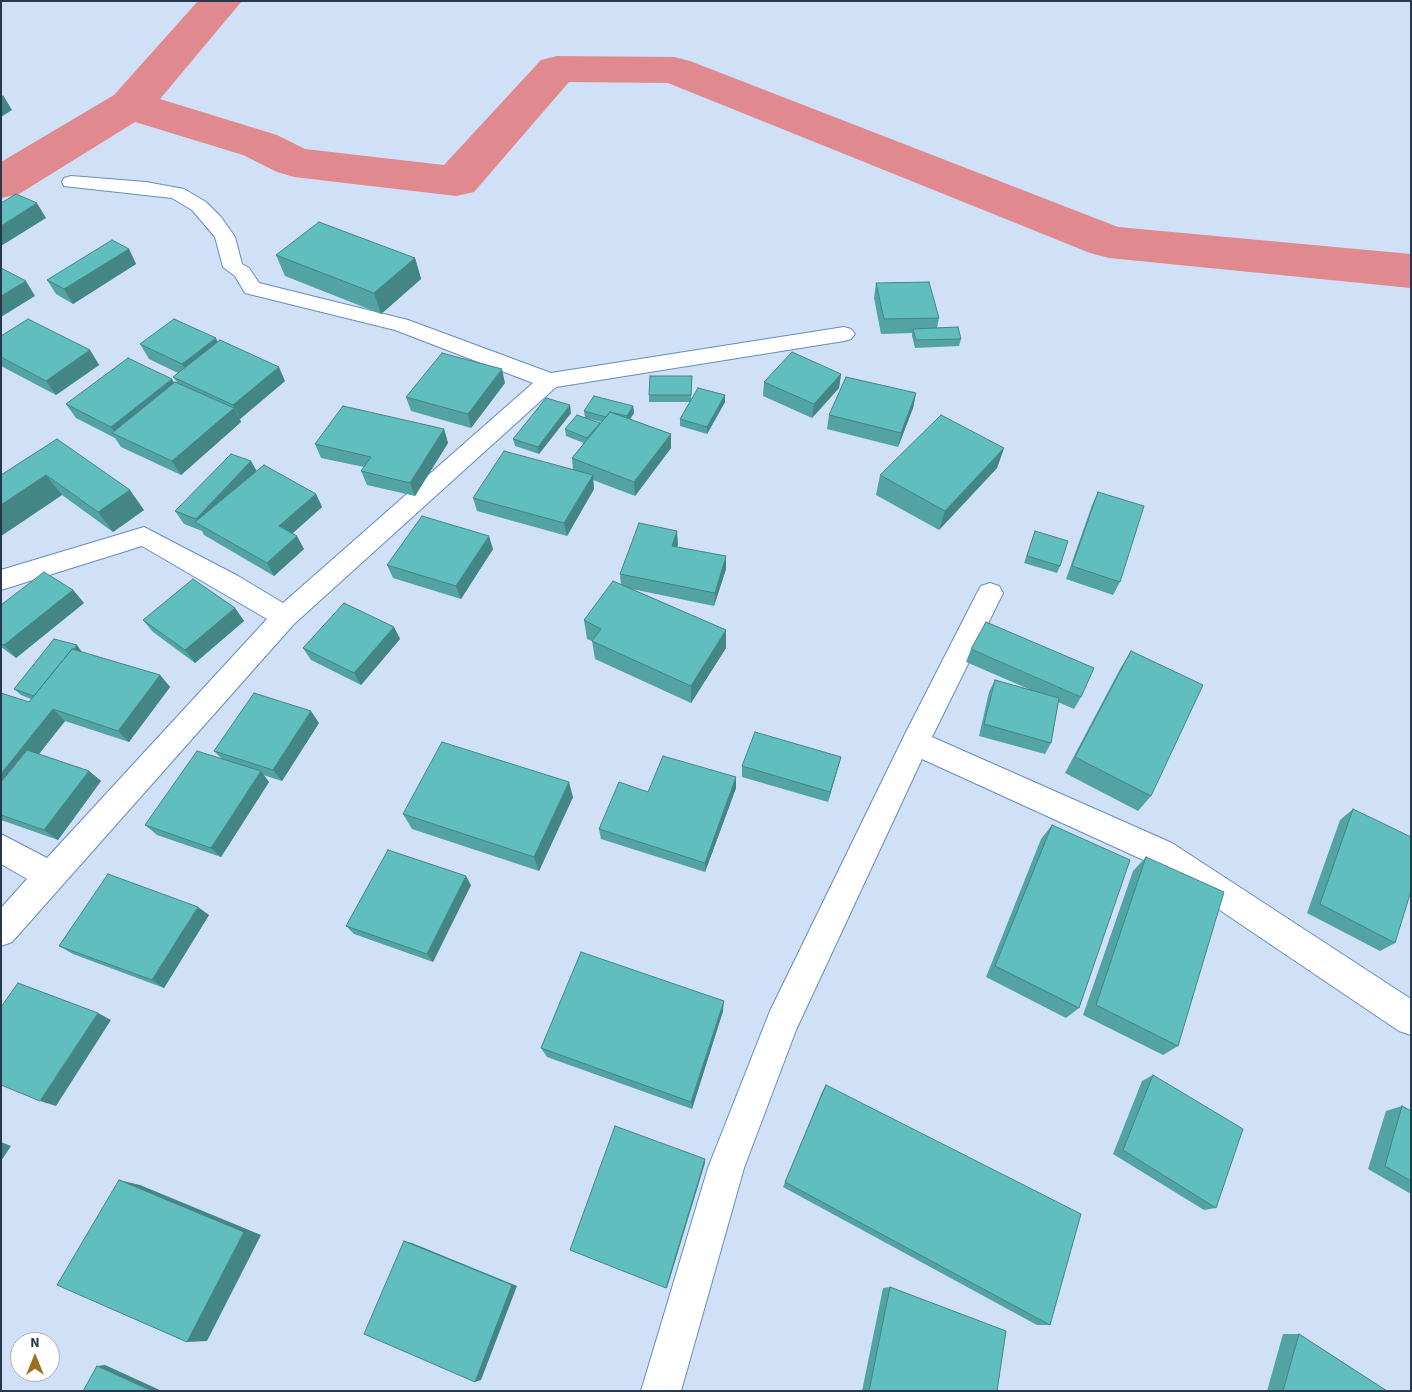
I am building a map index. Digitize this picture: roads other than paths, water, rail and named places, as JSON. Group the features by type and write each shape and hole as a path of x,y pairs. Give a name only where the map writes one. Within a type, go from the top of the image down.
{"street":[{"path":"71,182 146,188 177,193 199,206 214,221 225,237 233,268 242,272 252,288 401,325 550,381"},
{"path":"1,931 285,617 525,401 550,381 844,334"},
{"path":"1,580 144,536 229,583 285,617"},
{"path":"661,1391 726,1168 782,1024 915,743 990,593"},
{"path":"915,743 1161,853 1411,1019"},
{"path":"1,848 50,876"}],"waterway":[{"path":"130,105 221,1"},
{"path":"130,105 260,145 294,162 456,181 557,69 674,70 1109,242 1411,271"},
{"path":"1,183 130,105"}]}
